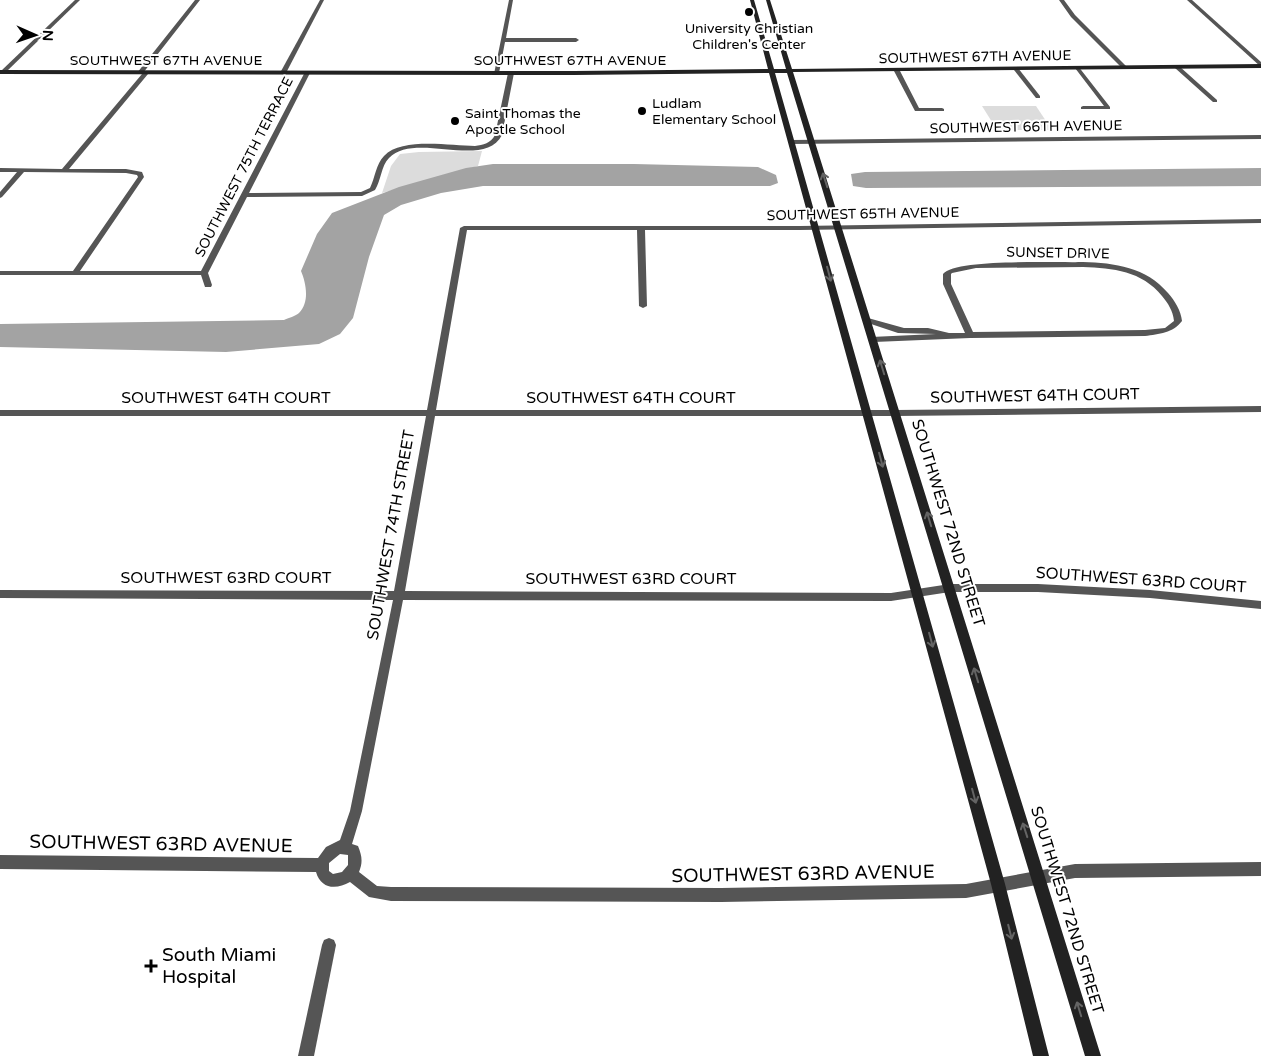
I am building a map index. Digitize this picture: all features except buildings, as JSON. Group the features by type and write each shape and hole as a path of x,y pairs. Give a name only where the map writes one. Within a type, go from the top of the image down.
{"main road":[{"path":"752,0 998,884 1041,1056"},
{"name":"SOUTHWEST 72ND STREET","path":"768,0 792,72 1093,1056"},
{"name":"SOUTHWEST 67TH AVENUE","path":"1,72 792,72 1261,66"}],"street":[{"path":"1,72 78,0"},
{"path":"64,170 198,0"},
{"name":"SOUTHWEST 75TH TERRACE","path":"282,73 322,0"},
{"path":"496,73 511,0"},
{"path":"1061,0 1072,16 1125,68"},
{"path":"1189,0 1261,66"},
{"path":"503,40 576,40"},
{"path":"1177,67 1215,101"},
{"path":"1186,67 1200,81 1200,86"},
{"path":"1078,68 1108,108 1083,108"},
{"path":"1016,69 1038,98"},
{"path":"897,71 917,110 942,110"},
{"name":"SOUTHWEST 75TH TERRACE","path":"204,273 307,73"},
{"path":"243,195 365,193 374,187 384,159 396,150 415,147 468,148 488,145 495,141 499,135 511,73"},
{"name":"SOUTHWEST 66TH AVENUE","path":"792,142 1261,137"},
{"path":"0,170 126,170 140,173 141,177 138,183 76,273"},
{"path":"0,196 22,170"},
{"name":"SOUTHWEST 65TH AVENUE","path":"464,228 816,227 1261,221"},
{"name":"SOUTHWEST 74TH STREET","path":"344,847 356,811 399,594 464,228"},
{"path":"641,228 642,306"},
{"name":"SUNSET DRIVE","path":"946,335 970,335 1155,332 1175,325 1178,317 1166,296 1152,281 1146,276 1125,269 1090,265 976,266 950,271 946,278 970,335"},
{"path":"0,273 204,273 208,284"},
{"path":"868,320 898,330 938,330 946,335"},
{"path":"874,339 932,338 946,335"},
{"name":"SOUTHWEST 64TH COURT","path":"0,413 896,413 1261,409"},
{"name":"SOUTHWEST 63RD COURT","path":"0,594 892,597 950,588 1079,589 1261,605"},
{"path":"344,847 353,852 355,856 354,867 350,874 342,880 330,881 323,874 322,865 328,853 333,849 344,847"},
{"name":"SOUTHWEST 63RD AVENUE","path":"0,862 322,865"},
{"name":"SOUTHWEST 63RD AVENUE","path":"350,874 374,892 401,894 834,894 966,891 1074,870 1261,869"},
{"path":"306,1056 329,945"}],"shaded area":[{"path":"982,106 1036,106 1052,130 997,130"},
{"path":"482,151 478,166 382,193 391,166 400,154"},
{"path":"493,164 634,164 758,167 776,175 778,183 770,186 483,186 441,193 401,205 384,215 369,257 353,318 340,334 319,344 226,352 0,347 0,324 284,320 298,314 305,303 306,292 301,271 317,234 332,213 399,187 466,168"},
{"path":"1261,168 1261,186 866,188 853,186 851,174 865,172"}],"place":[{"name":"University Christian Children's Center","path":"749,12"},
{"name":"Ludlam Elementary School","path":"642,111"},
{"name":"Saint Thomas the Apostle School","path":"455,121"},
{"name":"South Miami Hospital","path":"151,966"}]}
